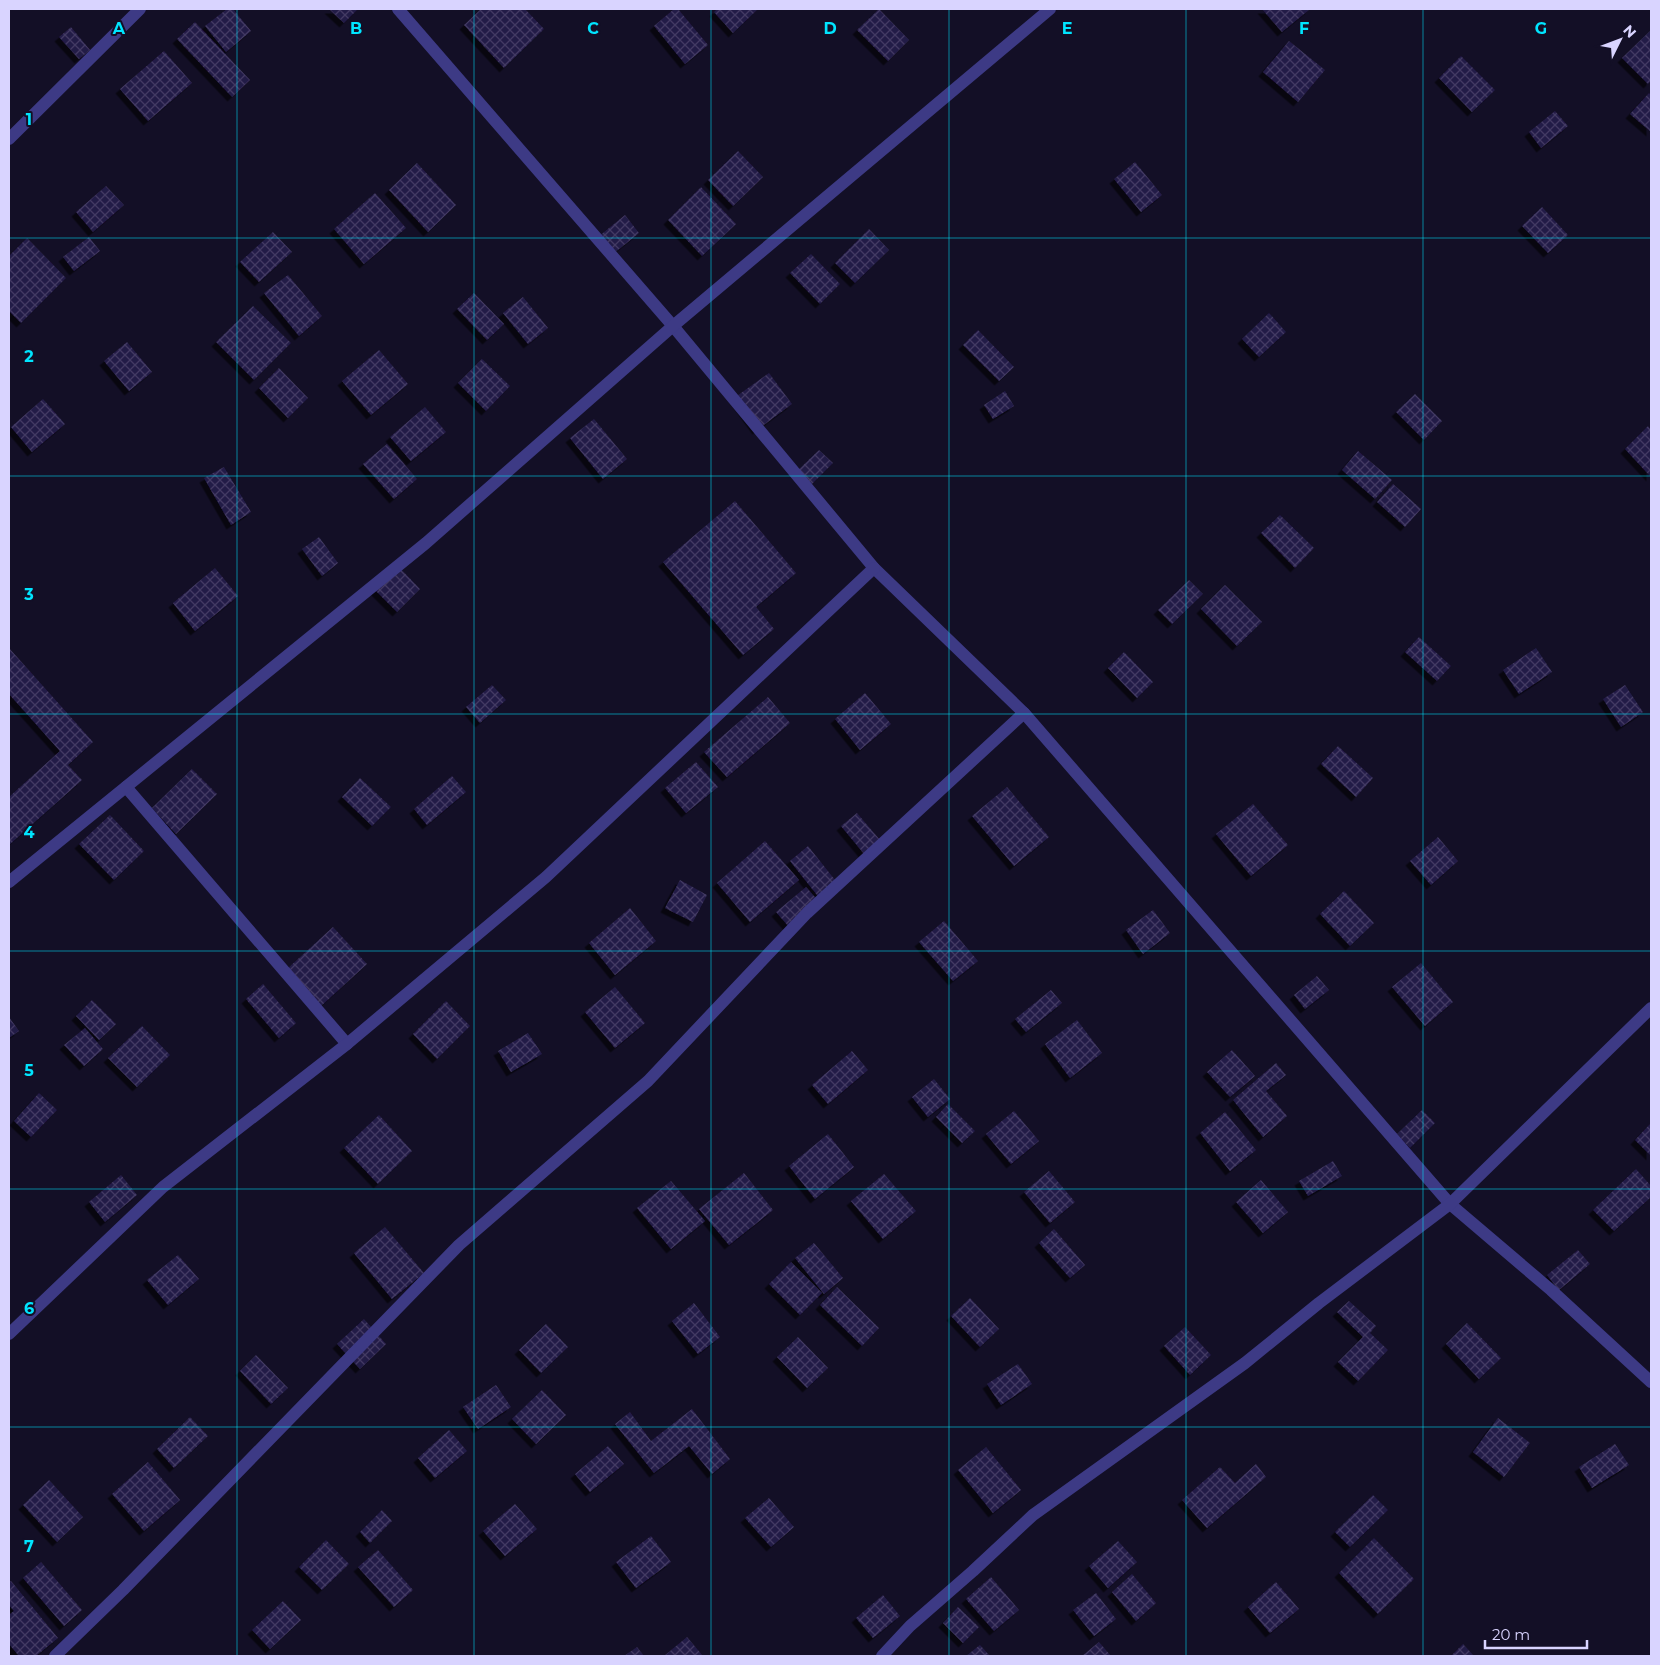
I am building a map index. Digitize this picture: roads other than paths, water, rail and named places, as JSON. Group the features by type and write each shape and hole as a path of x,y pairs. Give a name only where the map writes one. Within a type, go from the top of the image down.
{"street":[{"path":"9,139 140,9"},
{"path":"398,9 673,326 874,568 1024,713 1450,1204 1551,1290 1651,1382"},
{"path":"9,882 426,543 673,326 1050,9"},
{"path":"9,1334 163,1188 347,1044 546,877 874,568"},
{"path":"55,1656 123,1590 459,1245 648,1081 807,913 1024,713"},
{"path":"126,787 347,1044"},
{"path":"882,1656 910,1626 1033,1515 1245,1363 1319,1303 1450,1204 1651,1008"}]}
